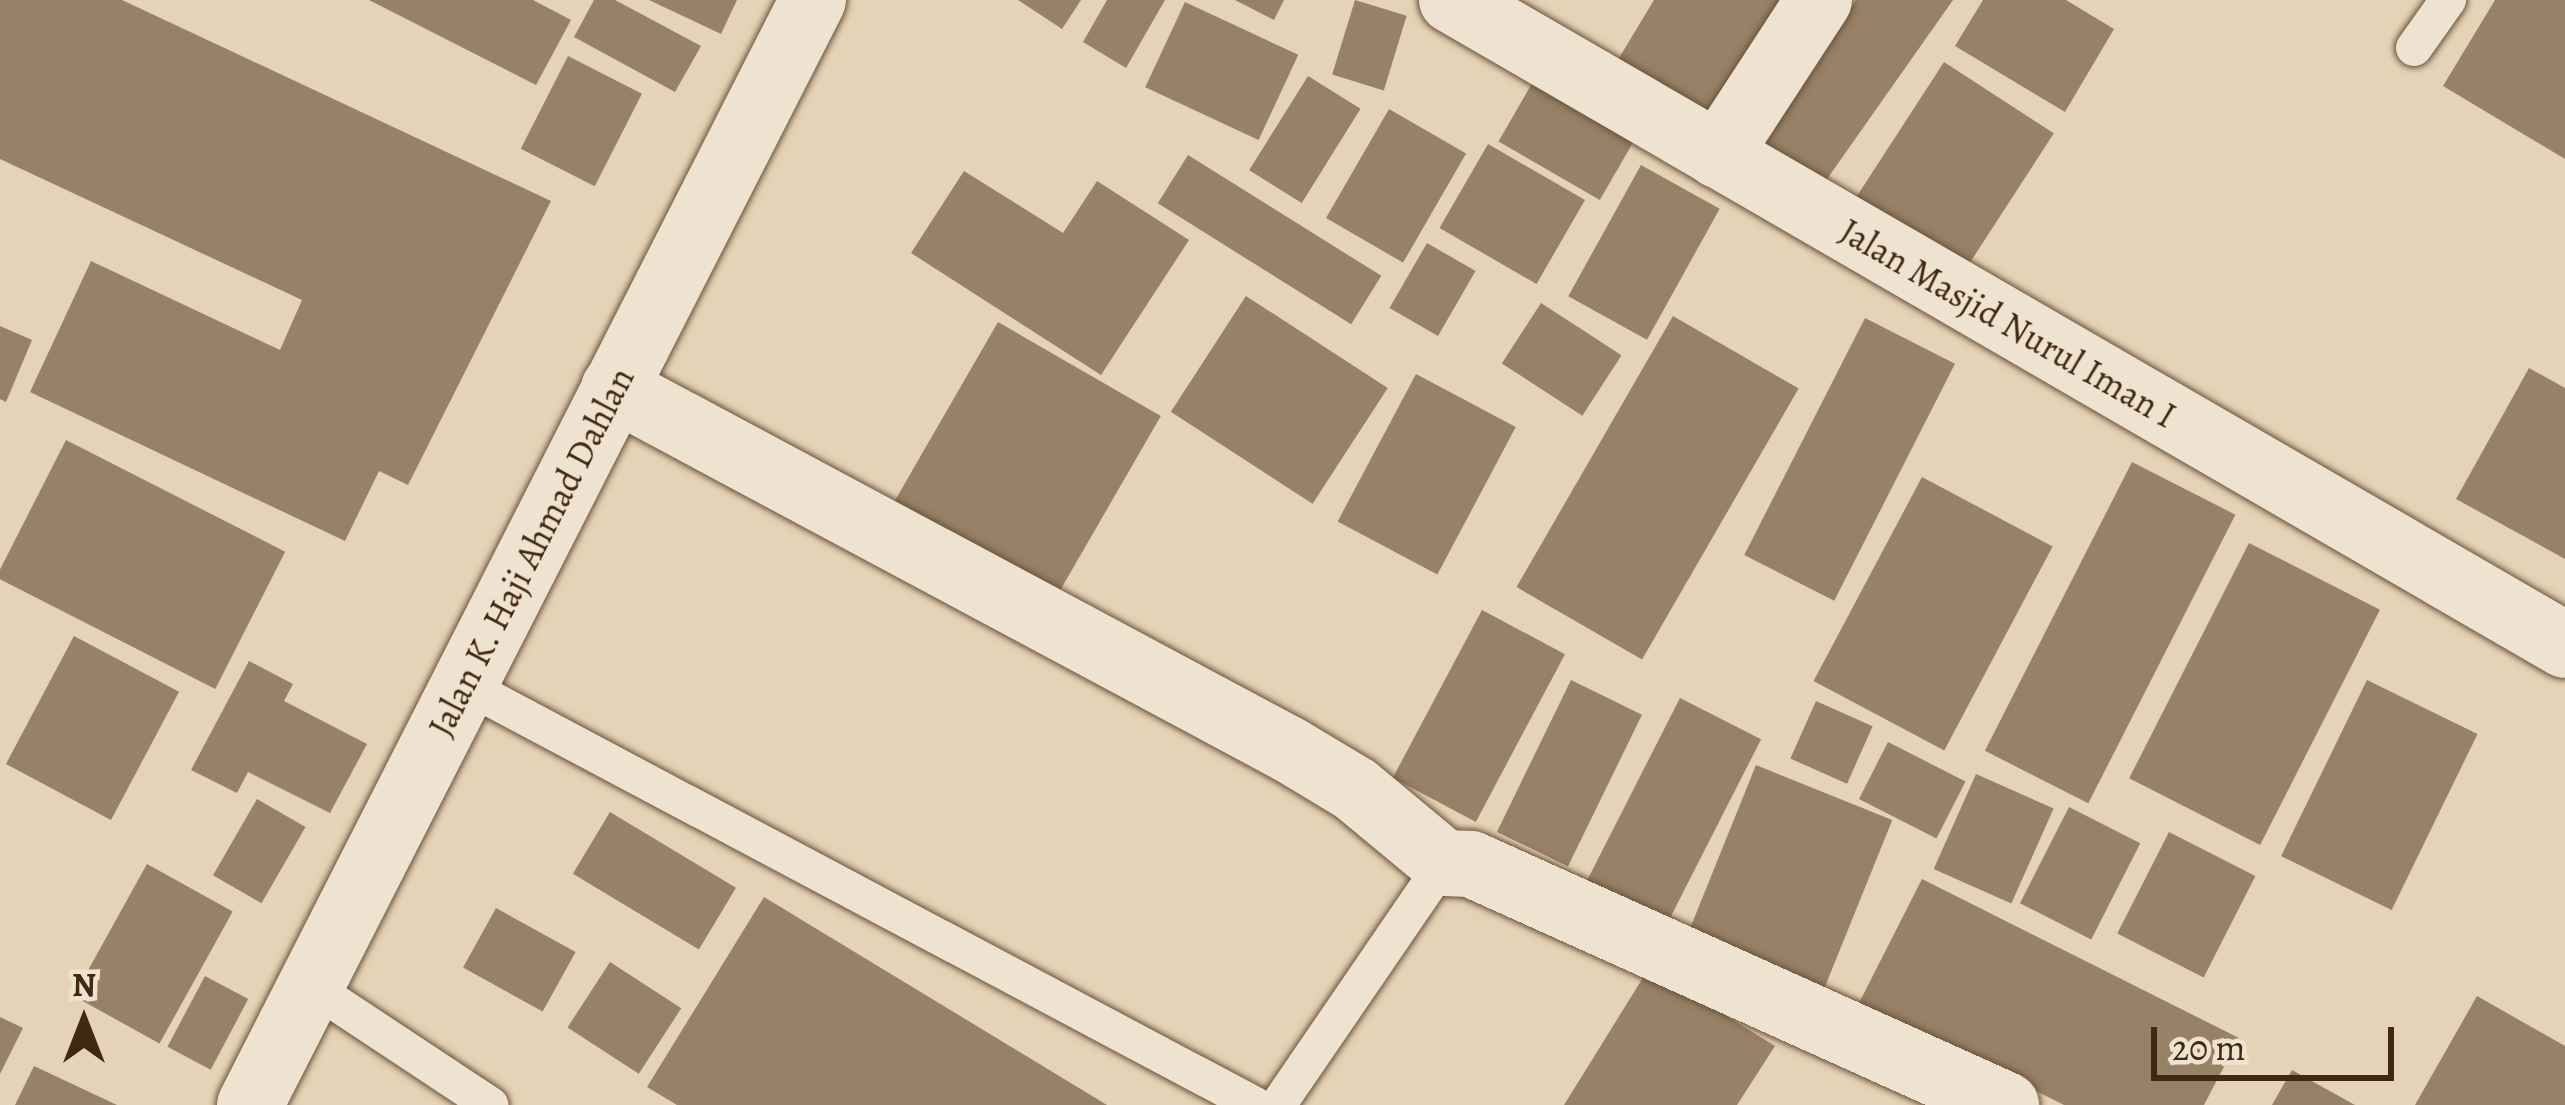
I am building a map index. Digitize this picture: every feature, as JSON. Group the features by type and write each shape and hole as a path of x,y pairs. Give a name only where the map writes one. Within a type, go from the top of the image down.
{"street":[{"name":"Jalan K. Haji Ahmad Dahlan","path":"250,1105 813,0"},
{"name":"Jalan Masjid Nurul Iman I","path":"1452,0 2565,645"},
{"path":"1718,154 1819,0"},
{"path":"614,388 1291,750 1355,789 1444,863 1471,864 2006,1105"}],"lane":[{"path":"2414,48 2448,0"},
{"path":"463,684 1256,1105"},
{"path":"1278,1105 1444,863"},
{"path":"312,987 490,1105"}],"building":[{"path":"0,0 122,0 551,201 408,485 379,471 345,541 30,392 91,261 280,350 302,300 0,159"},
{"path":"369,0 533,0 571,20 536,85"},
{"path":"594,0 615,0 701,46 675,92 574,37"},
{"path":"649,0 737,0 721,34"},
{"path":"1018,0 1081,0 1062,29"},
{"path":"1107,0 1165,0 1126,68 1083,42"},
{"path":"1235,0 1284,0 1274,20"},
{"path":"1355,0 1407,16 1384,90 1332,75"},
{"path":"1654,0 1783,0 1713,128 1613,68"},
{"path":"1856,0 1953,0 1820,189 1754,145"},
{"path":"1983,0 2066,0 2114,29 2065,112 1955,46"},
{"path":"2495,0 2565,0 2565,159 2443,86"},
{"path":"1185,2 1298,55 1259,140 1145,87"},
{"path":"568,56 642,94 595,186 521,149"},
{"path":"1944,62 2054,133 1967,268 1857,196"},
{"path":"1308,76 1361,109 1302,203 1249,170"},
{"path":"1534,80 1635,138 1600,200 1498,141"},
{"path":"1389,109 1466,154 1403,263 1326,218"},
{"path":"1488,144 1585,200 1536,284 1440,228"},
{"path":"1188,155 1381,276 1351,324 1158,203"},
{"path":"1641,165 1720,209 1647,340 1568,296"},
{"path":"964,171 1063,233 1097,181 1189,240 1101,375 911,253"},
{"path":"1427,243 1475,271 1438,336 1390,308"},
{"path":"1246,296 1388,388 1313,504 1171,412"},
{"path":"1541,303 1622,355 1582,416 1502,363"},
{"path":"1673,316 1799,388 1642,660 1516,587"},
{"path":"1865,318 1955,364 1834,601 1744,555"},
{"path":"998,322 1161,416 1045,616 883,522"},
{"path":"0,326 32,340 6,402 0,399"},
{"path":"2529,368 2565,388 2565,559 2456,499"},
{"path":"1416,374 1516,427 1437,575 1338,521"},
{"path":"66,440 285,552 215,689 0,579 0,570"},
{"path":"2132,462 2235,515 2088,803 1985,751"},
{"path":"1922,477 2053,546 1944,750 1814,681"},
{"path":"2249,543 2380,610 2260,845 2129,778"},
{"path":"1482,610 1565,654 1476,822 1393,778"},
{"path":"74,636 179,692 111,820 6,764"},
{"path":"249,661 293,684 284,701 367,744 330,813 248,772 237,793 191,770"},
{"path":"1571,680 1642,715 1568,867 1497,832"},
{"path":"2367,680 2478,734 2392,910 2281,856"},
{"path":"1680,698 1761,739 1664,930 1583,889"},
{"path":"1816,701 1873,726 1847,784 1790,759"},
{"path":"1888,742 1966,781 1936,839 1859,799"},
{"path":"1756,765 1892,820 1816,1009 1680,954"},
{"path":"1976,774 2054,809 2011,904 1934,869"},
{"path":"257,799 305,827 261,903 213,875"},
{"path":"2069,807 2140,843 2091,940 2020,903"},
{"path":"610,812 736,888 699,949 573,874"},
{"path":"2169,832 2255,876 2204,978 2117,934"},
{"path":"147,864 233,912 160,1044 74,996"},
{"path":"1922,879 2239,1038 2204,1105 2064,1105 1859,1003"},
{"path":"764,897 1107,1105 677,1105 647,1087"},
{"path":"496,908 576,952 543,1012 463,967"},
{"path":"610,962 681,1008 639,1074 568,1027"},
{"path":"1649,968 1775,1046 1737,1105 1564,1105"},
{"path":"205,976 248,999 211,1070 167,1047"},
{"path":"2477,996 2565,1046 2565,1105 2415,1105"},
{"path":"0,1017 23,1028 0,1074"},
{"path":"34,1066 117,1105 15,1105"},
{"path":"2292,1070 2355,1105 2272,1105"}]}
